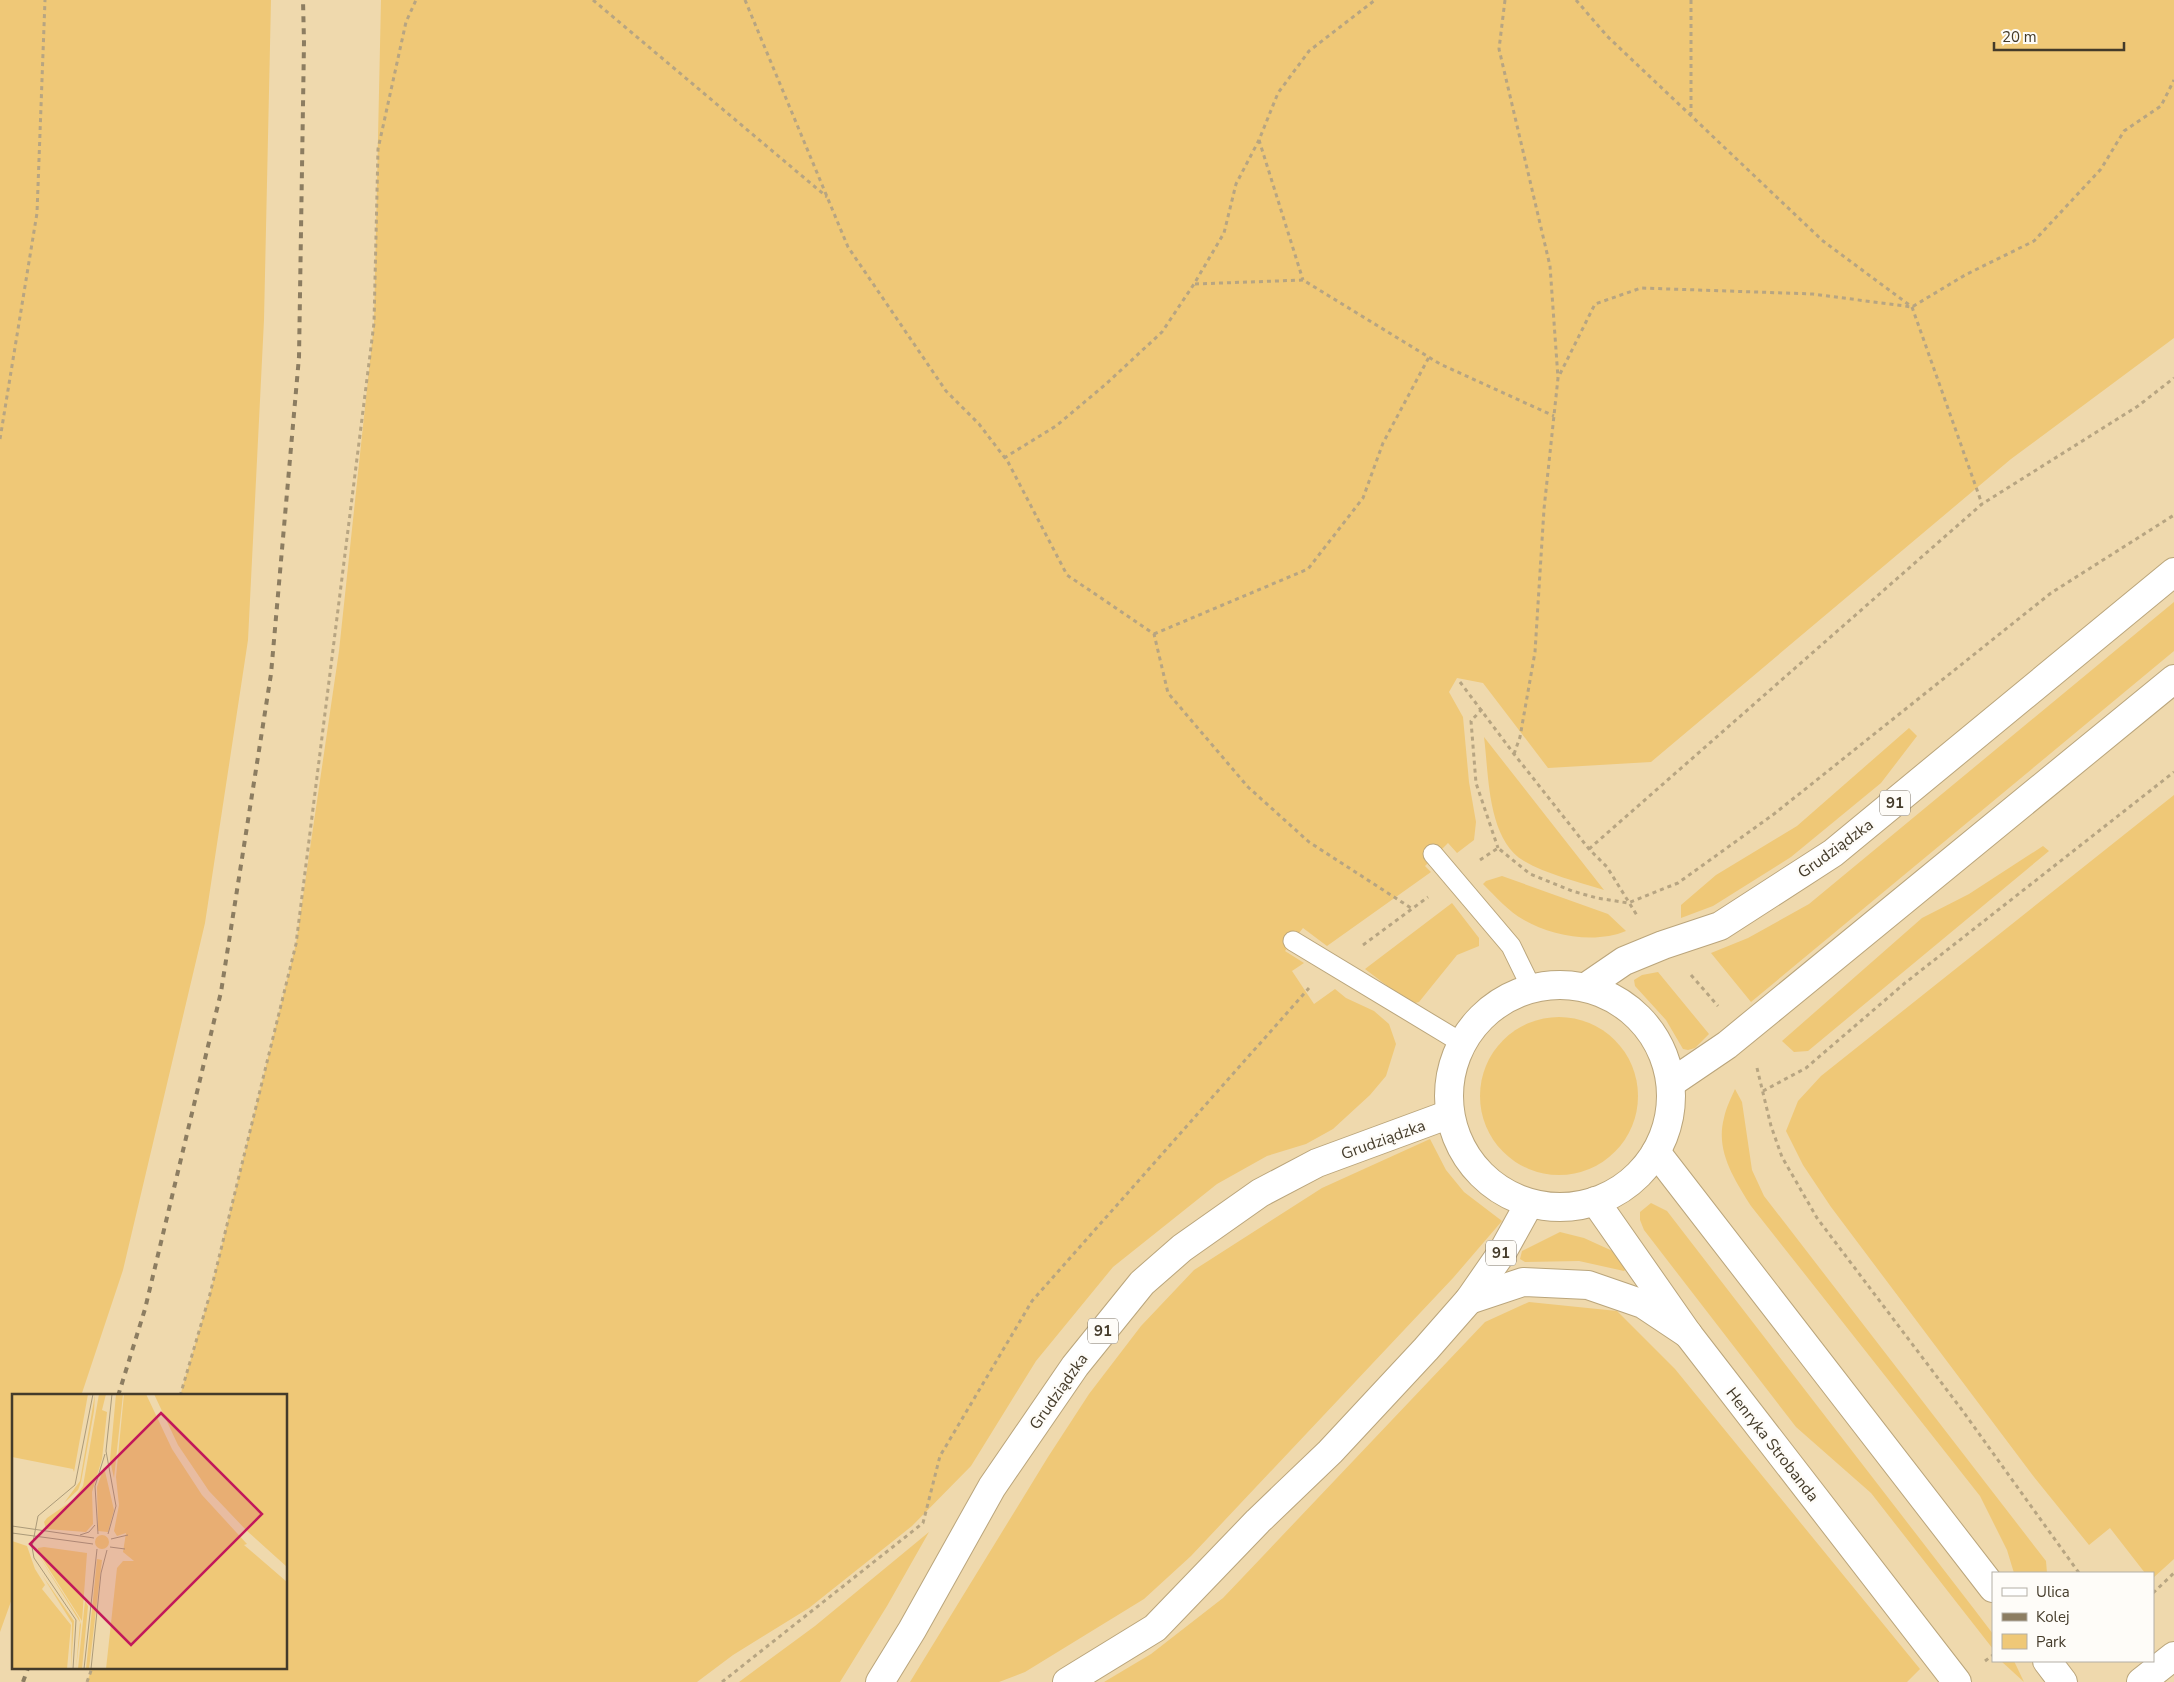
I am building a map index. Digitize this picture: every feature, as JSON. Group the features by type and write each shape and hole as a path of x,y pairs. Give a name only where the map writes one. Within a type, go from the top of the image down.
{"main road":[{"name":"Grudziądzka","path":"1586,987 1624,961 1663,945 1720,926 1834,853 2174,572"},
{"path":"1671,1083 1738,1035 2174,679"},
{"path":"1550,984 1586,987 1620,1002 1645,1023 1662,1051 1671,1083 1666,1130 1656,1152 1638,1175 1615,1193 1596,1201 1555,1206 1529,1204 1497,1187 1475,1167 1459,1142 1450,1114 1450,1077 1462,1043 1484,1014 1515,994 1550,984"},
{"name":"Grudziądzka","path":"880,1682 912,1630 992,1487 1075,1366 1142,1283 1182,1248 1260,1193 1317,1163 1450,1114"},
{"path":"1656,1152 1992,1587"},
{"name":"Henryka Strobanda","path":"1596,1201 1688,1334 1957,1682"},
{"name":"91","path":"1067,1682 1155,1628 1258,1521 1330,1452 1426,1350 1468,1300 1503,1251 1529,1204"},
{"path":"1468,1300 1523,1282 1588,1285 1643,1304 1688,1334"},
{"path":"2141,1682 2174,1656"},
{"path":"2048,1662 2063,1682"}],"lane":[{"path":"1433,854 1511,946 1532,989"},
{"path":"1293,941 1462,1043"}],"path":[{"path":"0,439 37,213 45,0"},
{"path":"181,1394 210,1294 296,944 374,322 378,149 406,22 416,0"},
{"path":"593,0 828,198"},
{"path":"745,0 848,247 946,391 979,424 1004,458 1031,504 1067,575 1154,634 1168,693 1248,787 1309,842 1412,908"},
{"path":"1004,458 1056,426 1106,384 1162,332 1224,234 1236,184 1259,140 1278,93 1309,51 1375,0"},
{"path":"1505,0 1499,49 1550,266 1558,378 1544,509 1536,652 1520,737 1514,754"},
{"path":"1576,0 1607,36 1823,241 1912,307 1982,504"},
{"path":"1691,0 1691,116"},
{"path":"1558,378 1595,304 1641,288 1813,294 1912,307 1965,275 2034,241 2100,169 2124,132 2161,106 2174,80"},
{"path":"1259,140 1303,280"},
{"path":"1194,284 1303,280 1440,364 1554,416"},
{"path":"1154,634 1308,569 1363,498 1383,443 1429,357"},
{"path":"1589,848 1982,504 2138,406 2174,378"},
{"path":"1628,902 1678,883 1694,872 1774,814 2051,593 2174,515"},
{"path":"1460,682 1514,754 1589,848 1607,867 1628,902 1650,933 1682,964 1732,1023 1757,1068 1771,1126 1782,1157 1817,1218 1962,1410 2079,1572"},
{"path":"1482,709 1471,721 1476,783 1498,848"},
{"path":"1763,1091 1806,1068 1905,982 2174,772"},
{"path":"722,1682 923,1523 940,1456 1032,1301 1306,990"},
{"path":"2154,1592 2174,1573"},
{"path":"87,1682 91,1670"}],"green space":[{"path":"0,0 271,0 264,320 248,640 205,923 123,1270 82,1394 12,1394 12,1599 0,1632"},
{"path":"381,0 2174,0 2174,338 2011,459 1651,762 1548,768 1483,683 1457,678 1449,692 1463,717 1469,782 1476,822 1474,840 1457,853 1448,843 1425,866 1431,872 1327,946 1303,928 1285,951 1304,963 1292,971 1314,1004 1335,989 1346,998 1374,1011 1389,1024 1396,1044 1386,1076 1370,1095 1333,1129 1306,1144 1267,1156 1217,1184 1113,1267 1036,1361 971,1466 912,1526 809,1608 733,1655 697,1682 87,1682 91,1670 288,1670 288,1394 181,1394 210,1294 296,944 339,651 374,323"},
{"path":"2174,602 2174,651 1751,1002 1711,953 1748,938 1809,904"},
{"path":"1909,728 1917,736 1881,783 1791,857 1713,906 1681,918 1681,905 1716,875 1797,826"},
{"path":"1484,737 1604,890 1542,870 1524,861 1512,851 1503,838 1496,822 1489,787"},
{"path":"2174,795 2174,1559 2154,1577 2154,1572 2144,1572 2110,1528 2089,1545 2034,1477 1831,1207 1803,1165 1786,1131 1798,1101 1821,1076"},
{"path":"2043,846 2049,851 1808,1051 1794,1052 1782,1041 1922,918 1969,894"},
{"path":"1502,876 1608,914 1626,931 1601,937 1587,937 1560,934 1535,926 1502,904 1483,884 1486,881"},
{"path":"1452,903 1479,938 1479,946 1457,955 1419,1002 1411,1004 1365,969"},
{"path":"1658,972 1709,1034 1695,1048 1683,1049 1666,1020 1635,986 1634,980 1642,975"},
{"path":"1567,1017 1582,1020 1596,1026 1615,1040 1625,1052 1635,1073 1638,1096 1635,1119 1625,1140 1615,1152 1603,1162 1582,1172 1567,1175 1551,1175 1536,1172 1515,1162 1493,1140 1481,1111 1480,1088 1483,1073 1493,1052 1515,1030 1544,1018"},
{"path":"1735,1089 1742,1102 1752,1170 1764,1196 2046,1561 2047,1572 2014,1572 2007,1550 1980,1496 1751,1206 1733,1175 1724,1153 1722,1130"},
{"path":"1430,1139 1446,1170 1464,1192 1502,1221 1453,1278 1191,1556 1144,1599 1025,1672 999,1682 910,1682 1048,1457 1089,1394 1141,1326 1194,1270 1322,1188"},
{"path":"1651,1203 1667,1211 1992,1633 1992,1648 1871,1493 1796,1427 1644,1230 1640,1220 1640,1212"},
{"path":"1560,1232 1584,1238 1617,1253 1628,1267 1624,1271 1579,1261 1525,1262 1520,1259 1522,1251"},
{"path":"1529,1302 1617,1311 1675,1369 1920,1669 1907,1682 1104,1682 1151,1654 1223,1598 1485,1322"},
{"path":"929,1532 887,1606 840,1682 739,1682 815,1626"},
{"path":"2002,1662 2014,1662 2024,1682"}],"railway":[{"path":"119,1394 145,1309 221,992 271,674 299,357 303,0"},
{"path":"23,1682 27,1670"}]}
